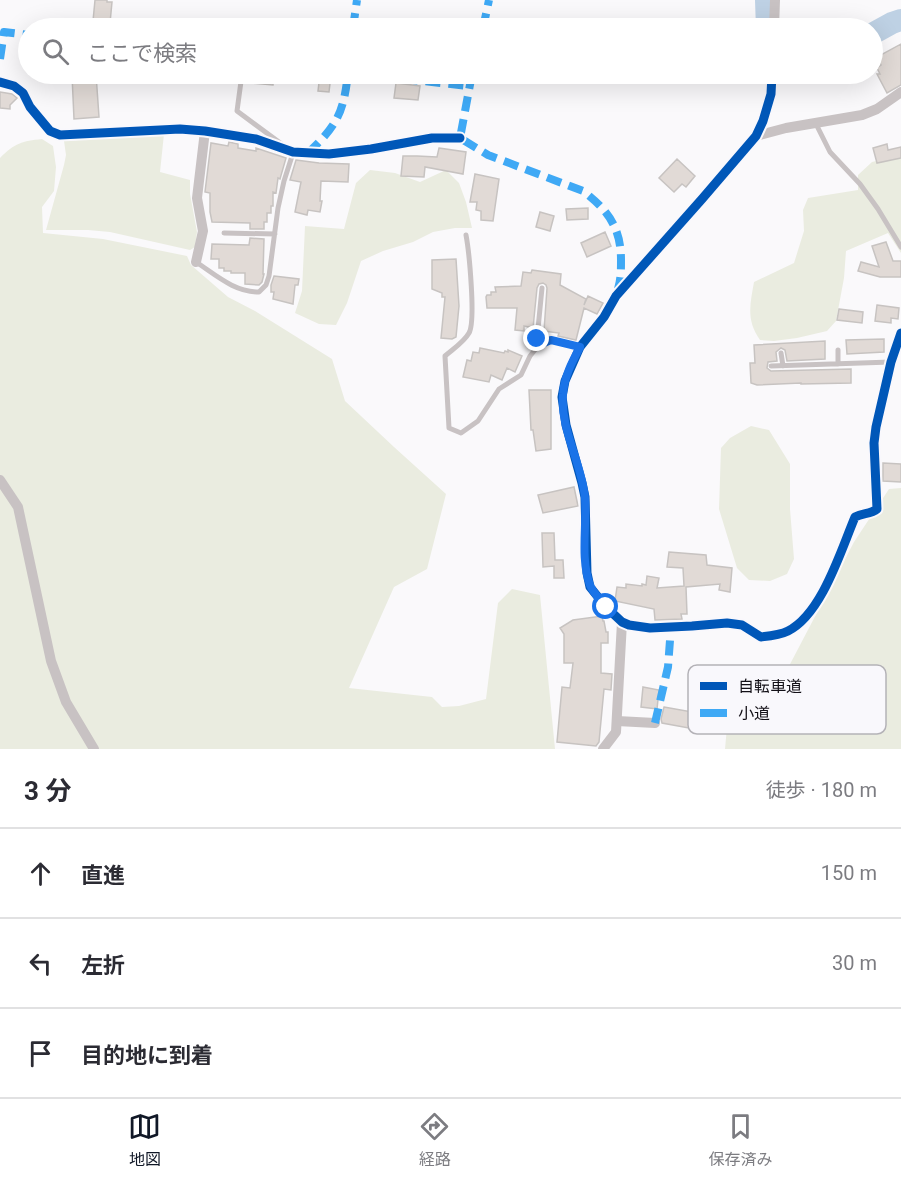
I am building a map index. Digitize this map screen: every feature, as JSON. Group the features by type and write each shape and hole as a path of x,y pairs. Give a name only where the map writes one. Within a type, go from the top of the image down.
{"street":[{"path":"774,18 775,0"},
{"path":"0,82 14,86 23,93 30,107 50,131 60,135 180,129 256,139 293,152 329,154 432,138 460,138"},
{"path":"772,84 763,121 756,136 616,296 604,317 580,347 565,381 562,397 566,425 585,497 587,573 590,587 606,607 622,622 629,625 651,628 727,623 742,625 761,637 788,631 800,622 827,588 855,517 877,509 874,443 876,427 891,362 901,333"},
{"path":"756,136 786,128 862,115 877,109 901,92"},
{"path":"196,262 203,231 197,198 205,131"},
{"path":"0,480 18,507 57,680 66,702 94,749"},
{"path":"603,749 616,732 622,622"},
{"path":"617,721 655,723"}],"lane":[{"path":"196,262 235,288 247,292 259,292 266,285 269,276 282,190 293,152 237,111 241,84"},
{"path":"816,124 830,152 860,184 901,247"},
{"path":"224,233 275,234"},
{"path":"466,235 469,249 472,312 470,330 465,338 445,356 449,428 461,433 478,422 500,389 521,375 530,356 539,345 551,340 580,347"},
{"path":"539,345 537,339 542,288"},
{"path":"837,350 838,364"},
{"path":"781,353 783,366"},
{"path":"771,366 891,362"}],"shaded area":[{"path":"164,134 160,172 190,180 190,194 197,232 195,247 190,250 110,232 46,230 64,165 66,155 64,141"},
{"path":"42,139 53,146 56,167 54,191 42,207 43,233 103,239 187,256 191,265 228,297 255,311 332,359 345,401 446,494 427,569 394,587 349,688 432,697 442,707 459,706 486,699 498,603 512,589 540,595 555,749 0,749 0,158 19,144"},
{"path":"901,155 901,253 888,233 846,251 844,278 836,321 827,331 797,338 760,340 751,319 750,305 754,282 794,263 804,231 803,210 808,198 858,190 858,175 872,162"},
{"path":"370,170 395,173 420,182 446,170 459,183 472,228 433,232 413,242 383,251 361,261 347,303 336,325 319,324 295,313 302,291 305,226 344,229 356,183"},
{"path":"751,426 769,430 790,464 790,509 794,559 787,574 770,581 749,580 737,568 719,509 721,448 730,438"},
{"path":"901,488 901,749 725,749 726,734 886,734 886,665 790,665 854,542 889,489"}],"building":[{"path":"95,0 112,2 110,18 93,18"},
{"path":"901,44 901,85 887,93 882,84 883,54"},
{"path":"72,84 97,84 99,117 74,119"},
{"path":"319,84 330,84 329,92 318,91"},
{"path":"396,84 420,86 418,100 394,98"},
{"path":"0,92 12,94 17,98 10,105 10,109 0,108"},
{"path":"229,142 238,144 238,148 256,151 256,148 286,158 280,179 278,178 276,193 273,192 273,206 271,206 271,213 267,213 264,229 250,229 250,223 212,222 210,193 205,192 211,143 228,146"},
{"path":"887,144 888,150 901,147 901,158 877,163 873,148"},
{"path":"439,148 466,152 463,174 425,167 424,177 401,176 403,156 437,157"},
{"path":"677,159 695,176 686,187 682,184 674,192 659,178"},
{"path":"296,160 349,164 348,182 321,181 320,212 308,210 307,215 295,212 301,182 290,180"},
{"path":"475,174 499,179 493,221 481,220 481,211 476,210 477,202 470,202"},
{"path":"588,208 588,219 567,220 566,209"},
{"path":"540,212 554,216 550,231 536,227"},
{"path":"605,232 611,246 587,257 581,243"},
{"path":"250,238 264,239 264,274 259,285 245,284 245,273 224,271 224,268 219,268 219,259 211,259 212,244 249,245"},
{"path":"886,242 893,261 901,261 901,277 880,277 858,271 861,262 879,267 872,246"},
{"path":"456,259 459,306 456,337 441,338 445,297 442,297 442,293 432,289 432,260"},
{"path":"532,270 561,274 560,285 586,299 584,305 588,296 603,303 597,314 584,308 576,340 558,336 559,333 544,331 547,288 543,283 537,288 533,328 524,326 524,331 515,330 517,308 487,308 486,297 491,295 491,292 496,292 495,287 521,286 523,272 531,273"},
{"path":"274,276 299,279 298,285 295,285 293,304 273,299 274,292 271,292 271,285"},
{"path":"877,305 899,308 898,319 891,318 891,323 875,321"},
{"path":"839,309 863,312 862,323 837,320"},
{"path":"884,339 884,352 847,354 846,340"},
{"path":"825,341 825,359 787,361 785,350 781,348 776,352 777,361 768,362 767,368 771,371 851,369 851,383 757,385 751,383 750,363 755,363 754,345"},
{"path":"480,348 504,353 508,350 522,356 515,372 507,368 502,380 491,375 489,382 463,377 467,360 471,361 473,352 479,353"},
{"path":"529,390 551,390 551,449 536,451 533,430 531,430"},
{"path":"883,463 901,464 901,482 883,481"},
{"path":"574,487 578,506 543,513 538,495"},
{"path":"542,533 554,533 555,560 563,560 564,578 554,578 554,566 543,567"},
{"path":"669,552 706,555 707,565 732,568 730,592 719,590 720,584 686,587 687,614 681,614 682,619 655,620 654,609 615,601 617,587 626,588 626,584 646,585 647,576 659,578 657,588 684,586 683,568 667,567"},
{"path":"602,616 606,632 608,632 608,643 601,643 601,673 612,674 611,690 604,689 599,742 596,746 557,742 562,687 570,688 573,663 564,663 564,634 560,628 573,620"},
{"path":"643,687 659,690 657,709 641,707"},
{"path":"664,707 688,711 688,728 662,723"}],"waterway":[{"path":"766,0 767,18"},
{"path":"883,28 901,20"}],"marked path":[{"path":"354,18 357,0"},
{"path":"485,18 489,0"},
{"path":"0,59 4,32 18,34"},
{"path":"308,153 327,134 339,115 346,84"},
{"path":"450,84 469,86"},
{"path":"470,84 460,138 488,155 583,191 599,205 616,229 619,238 621,267 618,289"},
{"path":"655,723 668,667 671,627"}],"cycle path":[{"path":"0,82 14,86 23,93 30,107 50,131 60,135 180,129 256,139 293,152 329,154 432,138 460,138"},
{"path":"772,84 763,121 756,136 616,296 604,317 580,347 565,381 562,397 566,425 585,497 587,573 590,587 606,607 622,622 650,628 727,623 742,625 761,637 788,631 800,623 811,611 829,580 855,517 877,509 874,443 876,427 891,362 901,333"}],"route":[{"path":"537,339 539,345 551,340 580,347 565,381 562,397 566,425 585,497 587,573 590,587 606,607"}]}
